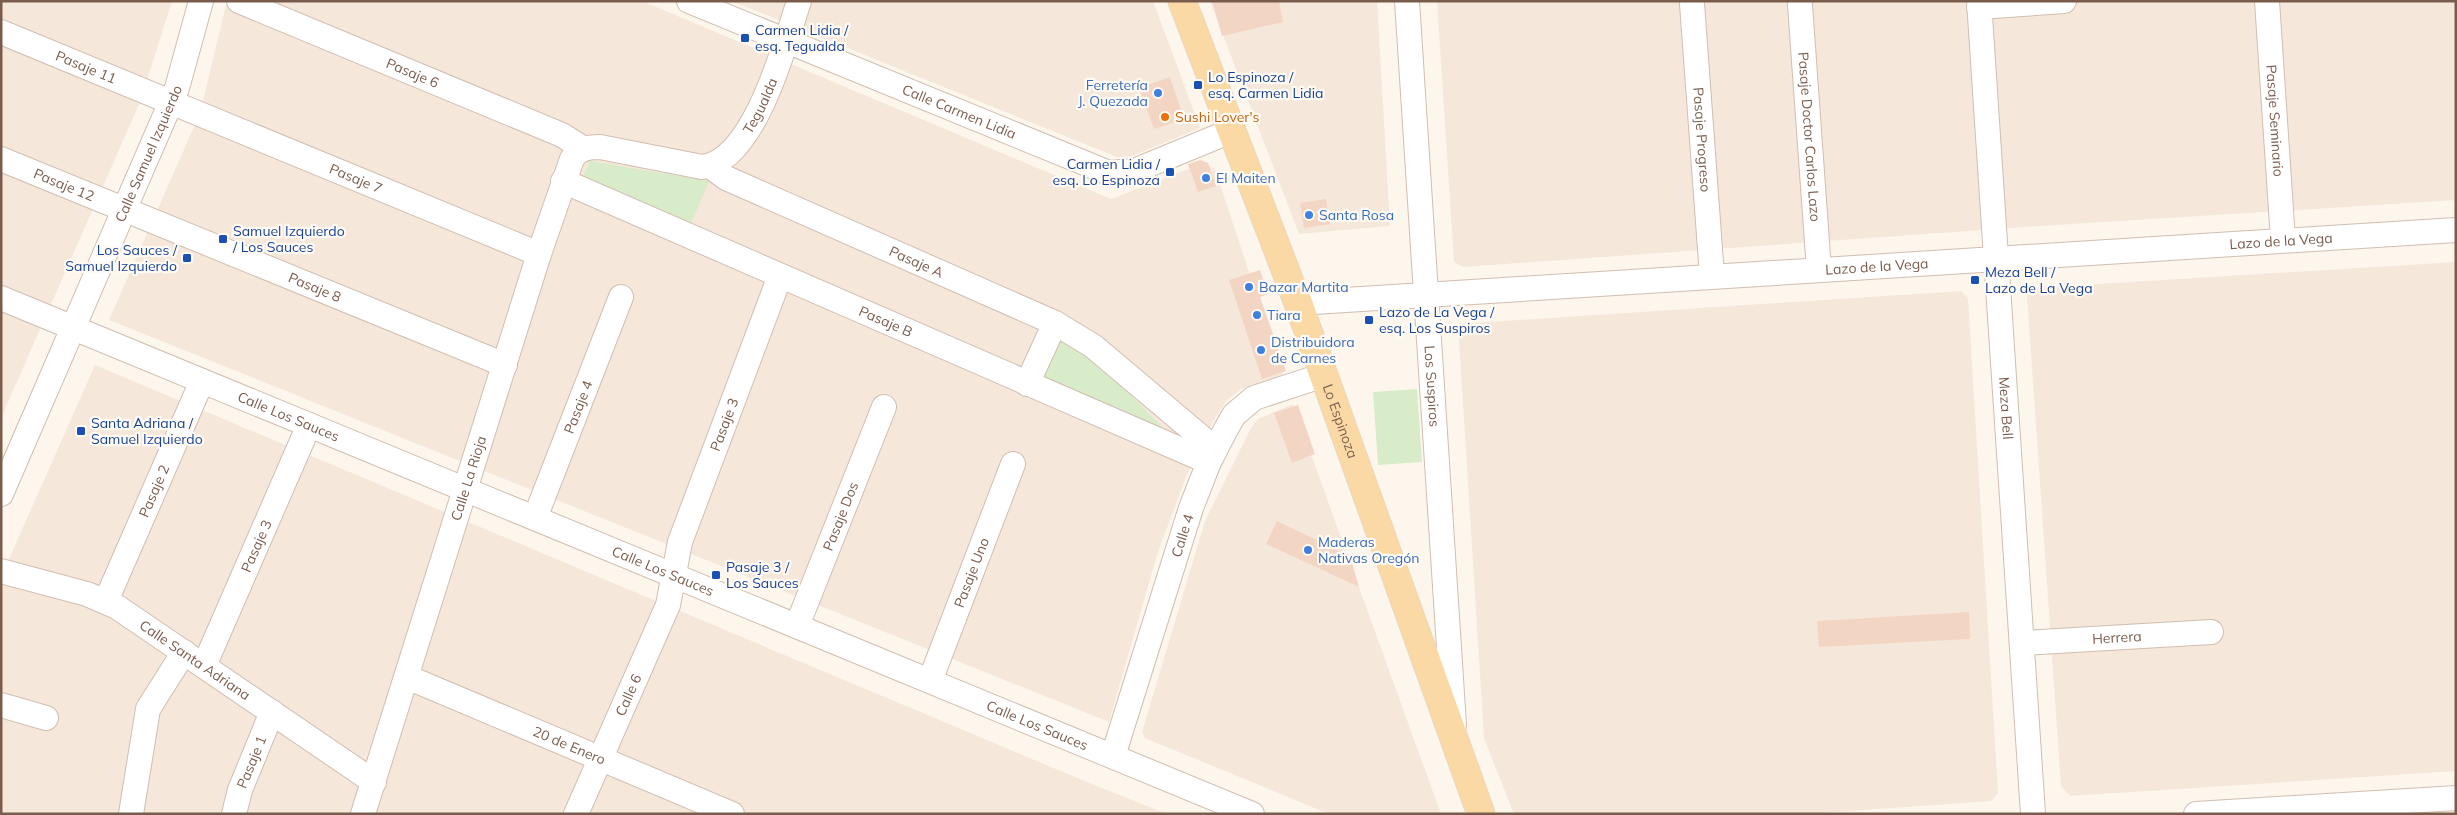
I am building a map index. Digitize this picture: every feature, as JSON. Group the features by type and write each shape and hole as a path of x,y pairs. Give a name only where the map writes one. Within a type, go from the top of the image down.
{"main road":[{"name":"Lo Espinoza","path":"1182,1 1298,303 1481,814"}],"street":[{"name":"Calle Samuel Izquierdo","path":"1,494 75,328 171,102 182,73 201,1"},
{"name":"Pasaje 6","path":"239,1 562,135 584,149"},
{"name":"Calle Carmen Lidia","path":"689,1 1109,173 1134,171 1231,131"},
{"name":"Tegualda","path":"710,166 729,154 748,133 760,108 799,1"},
{"name":"Los Suspiros","path":"1407,1 1455,742"},
{"path":"1979,4 2064,1"},
{"name":"Pasaje Seminario","path":"2268,1 2283,240"},
{"name":"Pasaje Progreso","path":"1692,4 1712,276"},
{"name":"Meza Bell","path":"1979,4 2034,814"},
{"name":"Pasaje Doctor Carlos Lazo","path":"1800,5 1819,270"},
{"name":"Pasaje 11","path":"1,32 171,102"},
{"name":"Pasaje 7","path":"171,102 539,254"},
{"path":"584,149 600,147 692,167 710,166"},
{"name":"Calle La Rioja","path":"363,814 539,254 575,153 584,149"},
{"name":"Pasaje 12","path":"1,159 125,210"},
{"name":"Pasaje A","path":"710,166 726,178 1055,323 1093,346 1212,456"},
{"name":"Pasaje B","path":"564,181 1027,384 1212,456"},
{"name":"Pasaje 8","path":"125,210 505,366"},
{"name":"Lazo de la Vega","path":"1298,303 2456,230"},
{"name":"Pasaje 3","path":"674,575 680,542 780,276"},
{"name":"Pasaje 4","path":"534,518 621,297"},
{"name":"Calle Los Sauces","path":"1,298 1252,814"},
{"path":"1027,384 1055,323"},
{"name":"Calle 4","path":"1113,756 1179,542 1212,456 1234,415 1244,405 1266,393 1324,375"},
{"name":"Pasaje 2","path":"106,601 202,381"},
{"name":"Pasaje Dos","path":"797,626 884,407"},
{"name":"Pasaje 3","path":"204,666 310,425"},
{"name":"Pasaje Uno","path":"930,681 1013,464"},
{"name":"Calle Santa Adriana","path":"1,571 106,601 374,782"},
{"name":"Calle 6","path":"576,814 668,605 674,575"},
{"name":"Herrera","path":"2022,643 2211,632"},
{"path":"131,814 148,709 184,652"},
{"name":"20 de Enero","path":"407,677 732,814"},
{"path":"1,705 46,718"},
{"name":"Pasaje 1","path":"234,814 240,790 272,712"},
{"path":"2196,814 2307,810 2456,798"}],"shaded area":[{"path":"1,1 172,1 140,102 1,418"},
{"path":"227,1 642,1 1111,199 1204,163 1215,169 1283,375 1241,389 1226,401 1214,420 1186,477 1157,555 1109,722 109,320 200,113"},
{"path":"731,1 1153,1 1200,128 1132,156 1117,157"},
{"path":"1210,1 1377,1 1390,226 1299,234"},
{"path":"1437,1 2456,1 2456,200 2025,227 1463,267 1454,262"},
{"path":"2456,262 2456,771 2070,796 2061,786 2027,295 2034,288"},
{"path":"1961,291 1968,298 1998,793 1991,801 1807,814 1514,814 1484,738 1458,324"},
{"path":"95,365 1167,814 1,814 1,577"},
{"path":"1293,404 1441,814 1329,814 1145,738 1142,732 1205,521 1251,428 1258,419"}],"green space":[{"path":"590,161 709,181 689,228 581,181"},
{"path":"1058,335 1085,349 1180,445 1037,381"},
{"path":"1417,389 1422,462 1378,465 1373,392"}],"building":[{"path":"1212,1 1279,1 1283,22 1222,36"},
{"path":"1170,77 1182,113 1179,121 1154,129 1139,88"},
{"path":"1200,160 1208,163 1216,186 1198,192 1188,164"},
{"path":"1326,199 1330,224 1304,228 1300,203"},
{"path":"1260,270 1268,294 1260,297 1286,371 1262,379 1229,280"},
{"path":"1298,405 1315,454 1292,463 1274,413"},
{"name":"Maderas Nativas Oregón","path":"1277,521 1350,556 1359,587 1266,544"},
{"path":"1969,612 1970,639 1819,647 1817,621"}],"place":[{"name":"Carmen Lidia / esq. Tegualda","path":"745,38"},
{"name":"Lo Espinoza / esq. Carmen Lidia","path":"1198,85"},
{"name":"Ferretería J. Quezada","path":"1158,93"},
{"name":"Sushi Lover's","path":"1165,117"},
{"name":"Carmen Lidia / esq. Lo Espinoza","path":"1170,172"},
{"name":"El Maiten","path":"1206,178"},
{"name":"Santa Rosa","path":"1309,215"},
{"name":"Samuel Izquierdo / Los Sauces","path":"223,239"},
{"name":"Los Sauces / Samuel Izquierdo","path":"187,258"},
{"name":"Meza Bell / Lazo de La Vega","path":"1975,280"},
{"name":"Bazar Martita","path":"1249,287"},
{"name":"Tiara","path":"1257,315"},
{"name":"Lazo de La Vega / esq. Los Suspiros","path":"1369,320"},
{"name":"Distribuidora de Carnes","path":"1261,350"},
{"name":"Santa Adriana / Samuel Izquierdo","path":"81,431"},
{"name":"Maderas Nativas Oregón","path":"1308,550"},
{"name":"Pasaje 3 / Los Sauces","path":"716,575"}]}
